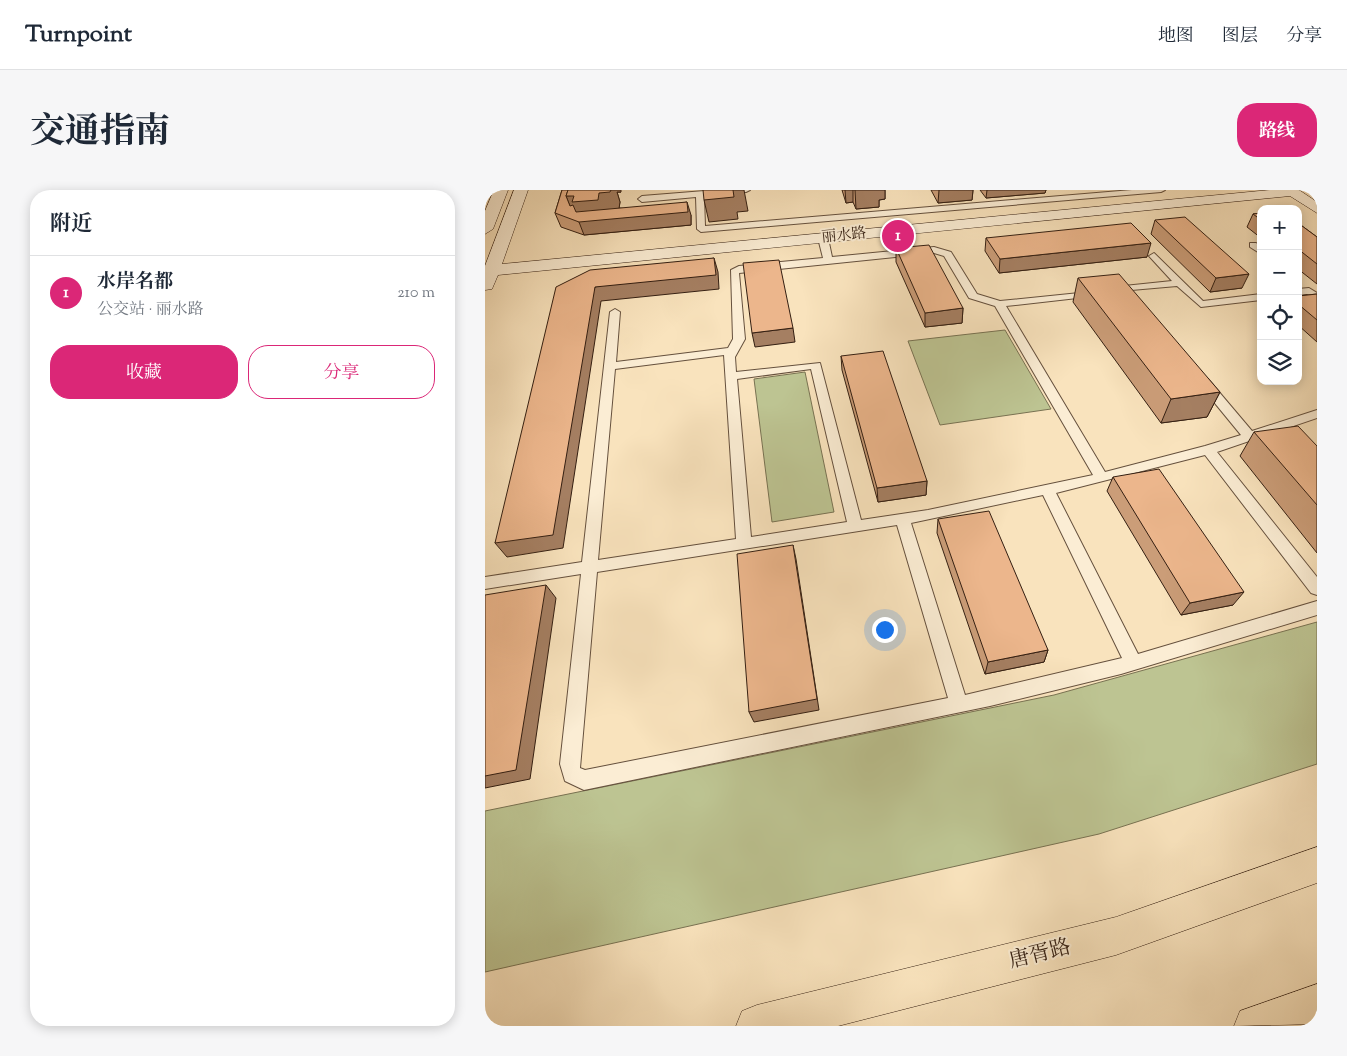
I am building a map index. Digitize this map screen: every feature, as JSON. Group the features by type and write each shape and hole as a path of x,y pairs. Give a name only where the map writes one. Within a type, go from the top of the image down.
{"main road":[{"name":"唐胥路","path":"757,1026 1115,936 1317,865"},
{"path":"1255,1026 1317,1004"}],"street":[{"path":"485,229 501,190"},
{"path":"485,289 488,270 521,190"},
{"path":"1291,191 1317,209"},
{"name":"丽水路","path":"488,270 1291,191"}],"lane":[{"path":"642,199 746,190"},
{"path":"700,194 701,229 1161,190"},
{"path":"823,238 828,260"},
{"path":"744,542 729,357 739,339 734,272 739,269 934,250 948,254 973,296 999,304 1119,292 1179,283"},
{"path":"1154,256 1201,304 1257,297"},
{"path":"999,304 1101,477"},
{"path":"615,312 571,764 572,774 584,780 959,705 1133,662 1317,608"},
{"path":"611,366 732,351"},
{"path":"731,376 817,365 855,526"},
{"path":"1193,370 1249,436"},
{"path":"485,583 902,519 1047,490 1208,450 1317,414"},
{"path":"1208,450 1317,589"},
{"path":"1047,490 1133,662"},
{"path":"902,519 959,705"}],"green space":[{"path":"1005,330 1051,409 940,425 908,341"},
{"path":"805,372 834,512 772,522 754,379"},
{"path":"1317,622 1317,764 1099,834 485,972 485,811 1054,695"}],"building":[{"path":"562,190 568,190 566,196 570,206 573,205 576,212 687,202 688,212 579,222 555,213"},
{"path":"568,190 611,190 610,192 599,193 598,200 572,202 574,196 566,196"},
{"path":"703,190 733,190 734,197 704,200"},
{"path":"1185,217 1249,274 1216,278 1155,220"},
{"path":"1131,223 1151,243 1000,259 986,238"},
{"path":"1302,226 1317,237 1317,264 1302,252"},
{"path":"929,245 963,308 925,313 896,248"},
{"path":"714,258 716,275 595,287 553,535 495,543 556,287 590,270"},
{"path":"779,260 793,328 752,333 743,263"},
{"path":"1119,274 1220,392 1171,399 1078,278"},
{"path":"1317,294 1317,320 1302,307 1302,296"},
{"path":"883,351 927,481 877,488 841,356"},
{"path":"1298,426 1317,446 1317,505 1254,432"},
{"path":"1159,469 1244,592 1190,603 1113,477"},
{"path":"989,511 1048,650 988,662 938,519"},
{"path":"793,545 817,699 749,712 737,554"},
{"path":"546,585 516,770 485,776 485,595"}],"place":[{"name":"水岸名都","path":"898,236"}]}
